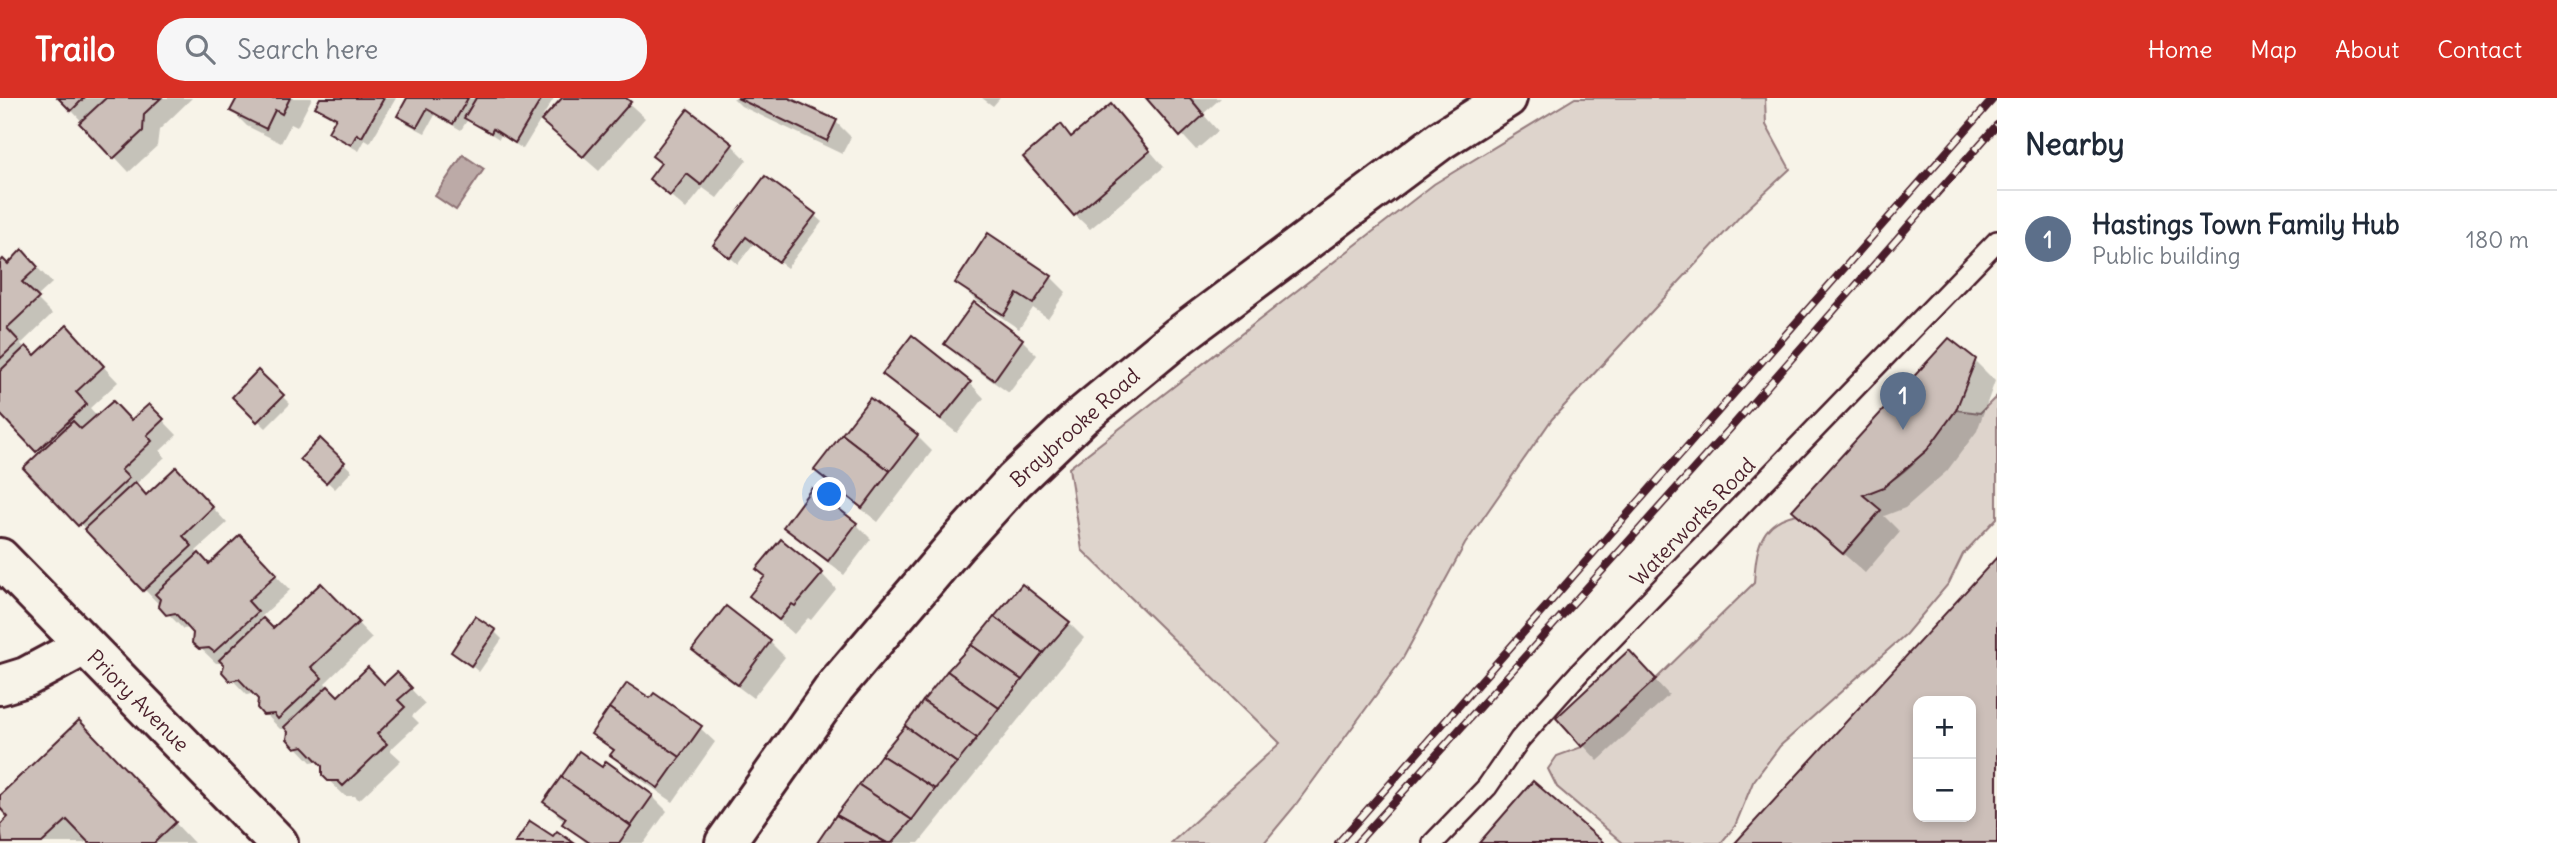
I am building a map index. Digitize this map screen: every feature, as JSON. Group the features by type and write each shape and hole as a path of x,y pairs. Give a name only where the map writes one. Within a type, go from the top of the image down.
{"street":[{"name":"Braybrooke Road","path":"724,843 835,687 1014,481 1073,425 1179,336 1441,140 1507,98"},
{"name":"Priory Avenue","path":"0,558 278,843"},
{"path":"0,685 26,677 84,646"}],"lane":[{"name":"Waterworks Road","path":"1433,843 1487,787 1520,739 1580,672 1997,242"}],"shaded area":[{"path":"1575,98 1765,98 1766,125 1790,169 1744,212 1552,419 1465,544 1403,658 1294,807 1264,843 1171,843 1280,743 1082,550 1069,468 1434,184"},
{"path":"463,155 484,169 456,210 435,196"},
{"path":"1997,396 1997,518 1963,554 1949,583 1906,634 1780,746 1753,782 1735,826 1721,843 1623,843 1557,787 1548,769 1557,756 1582,747 1754,583 1758,549 1767,530 1784,518 1797,514 1842,553 1863,495 1904,471 1956,410 1980,413"}],"building":[{"path":"58,98 84,98 71,111"},
{"path":"106,98 161,98 144,114 143,131 113,159 79,123"},
{"path":"237,98 290,98 282,114 275,110 266,129 230,111"},
{"path":"320,98 384,98 362,137 357,134 351,145 328,132 336,118 315,107"},
{"path":"407,98 468,98 453,124 427,109 417,127 397,116"},
{"path":"476,98 542,98 515,143 493,129 491,133 464,118"},
{"path":"562,98 626,98 631,102 583,157 541,121"},
{"path":"737,98 789,98 837,120 827,141"},
{"path":"1146,98 1190,98 1204,115 1180,137"},
{"path":"1111,104 1150,151 1074,216 1023,157 1061,124 1071,137"},
{"path":"688,109 733,144 701,185 687,174 670,196 649,179 661,163 652,156"},
{"path":"765,176 816,214 779,262 746,237 730,258 713,245"},
{"path":"988,233 1052,276 1033,304 1017,294 1004,315 955,283"},
{"path":"22,249 38,267 22,282 39,298 7,328 19,341 0,359 0,262 3,259 8,264"},
{"path":"974,302 1023,339 994,380 944,344"},
{"path":"67,325 104,366 76,392 87,404 36,452 0,414 0,371 26,346 35,355"},
{"path":"912,335 971,382 941,419 882,374"},
{"path":"1949,338 1976,359 1956,410 1927,450 1884,487 1863,495 1881,510 1843,554 1792,510"},
{"path":"258,370 284,395 257,422 232,397"},
{"path":"870,398 918,435 890,471 842,434"},
{"path":"113,401 131,420 149,404 164,419 147,435 152,441 121,470 129,478 78,526 23,468 73,421 81,429"},
{"path":"842,434 890,471 862,508 814,470"},
{"path":"320,438 345,462 326,483 300,459"},
{"path":"176,467 213,507 183,536 192,546 143,591 84,529 135,482 146,495"},
{"path":"812,488 857,523 828,561 783,527"},
{"path":"240,535 277,574 248,601 258,612 214,652 209,648 199,649 192,643 193,633 175,613 166,615 158,606 160,599 155,594 199,553 209,564"},
{"path":"781,539 823,573 795,606 792,604 779,620 749,596 765,576 756,569"},
{"path":"1997,557 1997,843 1735,843"},
{"path":"321,583 359,622 311,667 322,678 278,719 274,714 263,715 257,708 258,699 239,679 230,681 222,672 224,665 219,660 263,618 273,628"},
{"path":"1022,584 1070,622 1043,653 994,617"},
{"path":"726,606 771,641 738,685 692,650"},
{"path":"475,616 496,630 471,666 451,652"},
{"path":"994,617 1043,653 1022,680 971,645"},
{"path":"971,645 1022,680 999,708 947,671"},
{"path":"1629,650 1656,679 1582,747 1556,718"},
{"path":"368,667 384,684 397,672 412,688 398,700 405,707 377,734 387,744 343,786 338,781 328,781 322,775 322,766 303,746 295,748 287,739 288,732 284,727 328,686 338,696"},
{"path":"947,671 999,708 977,738 923,701"},
{"path":"627,683 650,698 654,693 702,726 680,757 609,708"},
{"path":"923,701 977,738 957,763 905,726"},
{"path":"609,708 680,757 658,788 610,755 614,750 591,734"},
{"path":"79,720 176,822 154,843 89,843 67,820 42,843 2,843 0,825 8,817 0,808 0,795"},
{"path":"905,726 957,763 935,789 881,755"},
{"path":"579,751 602,767 606,761 653,795 631,826 561,777"},
{"path":"881,755 935,789 912,820 859,785"},
{"path":"561,777 631,826 619,843 590,843 562,824 566,818 543,802"},
{"path":"1533,781 1604,843 1479,843"},
{"path":"859,785 912,820 892,843 887,843 836,815"},
{"path":"836,815 887,843 817,843"},
{"path":"530,821 553,836 557,831 574,843 515,843"}],"railway":[{"path":"1338,843 1994,98"},
{"path":"1357,843 1728,431 1997,125"}],"place":[{"name":"Hastings Town Family Hub","path":"1903,430"}]}
